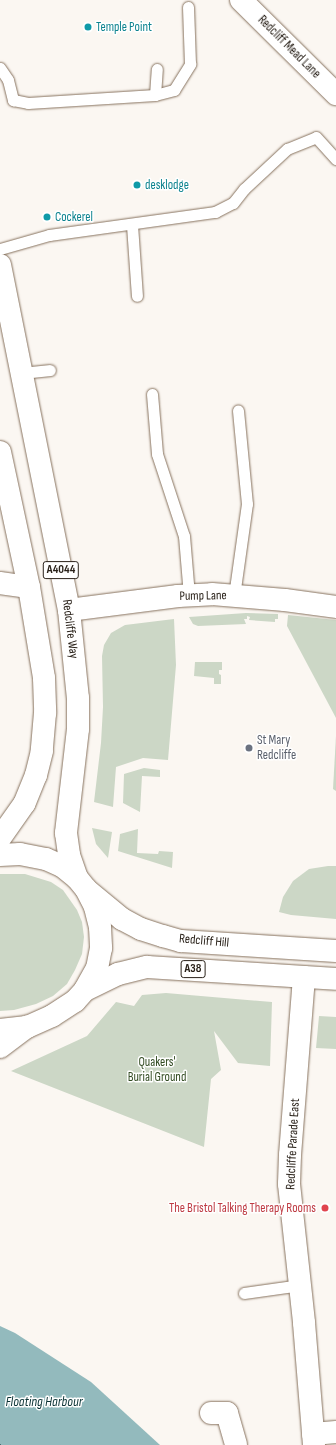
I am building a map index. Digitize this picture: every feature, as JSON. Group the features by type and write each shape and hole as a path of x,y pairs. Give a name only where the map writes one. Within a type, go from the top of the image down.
{"main road":[{"name":"Redcliff Mead Lane","path":"241,0 336,94"},
{"name":"Redcliffe Way","path":"0,265 69,610 78,698 78,729 76,762 66,833 69,855 81,883"},
{"name":"A4044","path":"0,452 29,587 44,678 45,713 42,751 31,789 16,817 0,838"},
{"path":"0,583 29,587"},
{"name":"Pump Lane","path":"69,610 189,596 234,596 331,607"},
{"name":"A38","path":"0,855 20,854 46,859 62,866 81,883 95,907 100,927 101,948 97,968 85,990 75,1001 52,1016 27,1027 0,1030"},
{"name":"Redcliff Hill","path":"81,883 122,919 141,929 163,936 181,940 336,951"},
{"name":"A38","path":"85,990 118,974 147,967 336,979"},
{"name":"Redcliffe Parade East","path":"304,977 289,1184 314,1439"},
{"path":"0,1047 27,1027"},
{"path":"211,1413 227,1413 236,1445"},
{"path":"314,1439 336,1432"}],"lane":[{"path":"0,68 8,80 13,100 28,103 156,95 174,90 190,64 188,7"},
{"path":"156,95 157,70"},
{"path":"0,249 50,235 132,225 214,212 233,203 244,189 287,149 316,137 336,159"},
{"path":"132,225 137,296"},
{"path":"22,373 50,370"},
{"path":"152,394 157,454 184,536 189,596"},
{"path":"234,596 247,504 238,410"},
{"path":"244,1293 300,1285"}],"green space":[{"path":"246,613 278,614 278,619 275,619 275,622 249,620 250,617 247,616 247,619 244,619 246,624 198,626 193,624 189,617"},
{"path":"288,615 336,620 336,718 287,626"},
{"path":"174,619 176,665 168,760 143,758 116,767 113,807 94,802 101,743 103,707 102,656 104,645 111,633 125,625"},
{"path":"195,662 222,662 222,670 219,670 219,674 221,675 221,684 214,684 214,678 194,676"},
{"path":"336,736 336,791 333,789"},
{"path":"144,768 160,770 160,777 142,776 140,812 123,803 124,774"},
{"path":"92,828 112,832 108,858 96,844"},
{"path":"138,829 137,853 158,854 159,851 173,852 172,868 118,851 120,834"},
{"path":"336,866 336,919 291,915 279,912 283,897 293,881 309,869"},
{"path":"0,874 25,874 51,882 63,890 77,910 82,922 84,937 82,954 67,984 53,996 36,1004 14,1010 0,1011"},
{"name":"Quakers' Burial Ground","path":"166,993 272,1002 270,1066 238,1063 214,1031 221,1070 211,1079 204,1147 11,1071 87,1036 116,1002 134,1006 142,995"},
{"path":"319,1016 336,1017 336,1049 316,1048"}],"water":[{"name":"Floating Harbour","path":"0,1326 15,1333 91,1382 160,1445 0,1445"}],"place":[{"name":"Temple Point","path":"88,27"},
{"name":"desklodge","path":"137,185"},
{"name":"Cockerel","path":"47,217"},
{"name":"St Mary Redcliffe","path":"249,748"},
{"name":"The Bristol Talking Therapy Rooms","path":"325,1208"}]}
